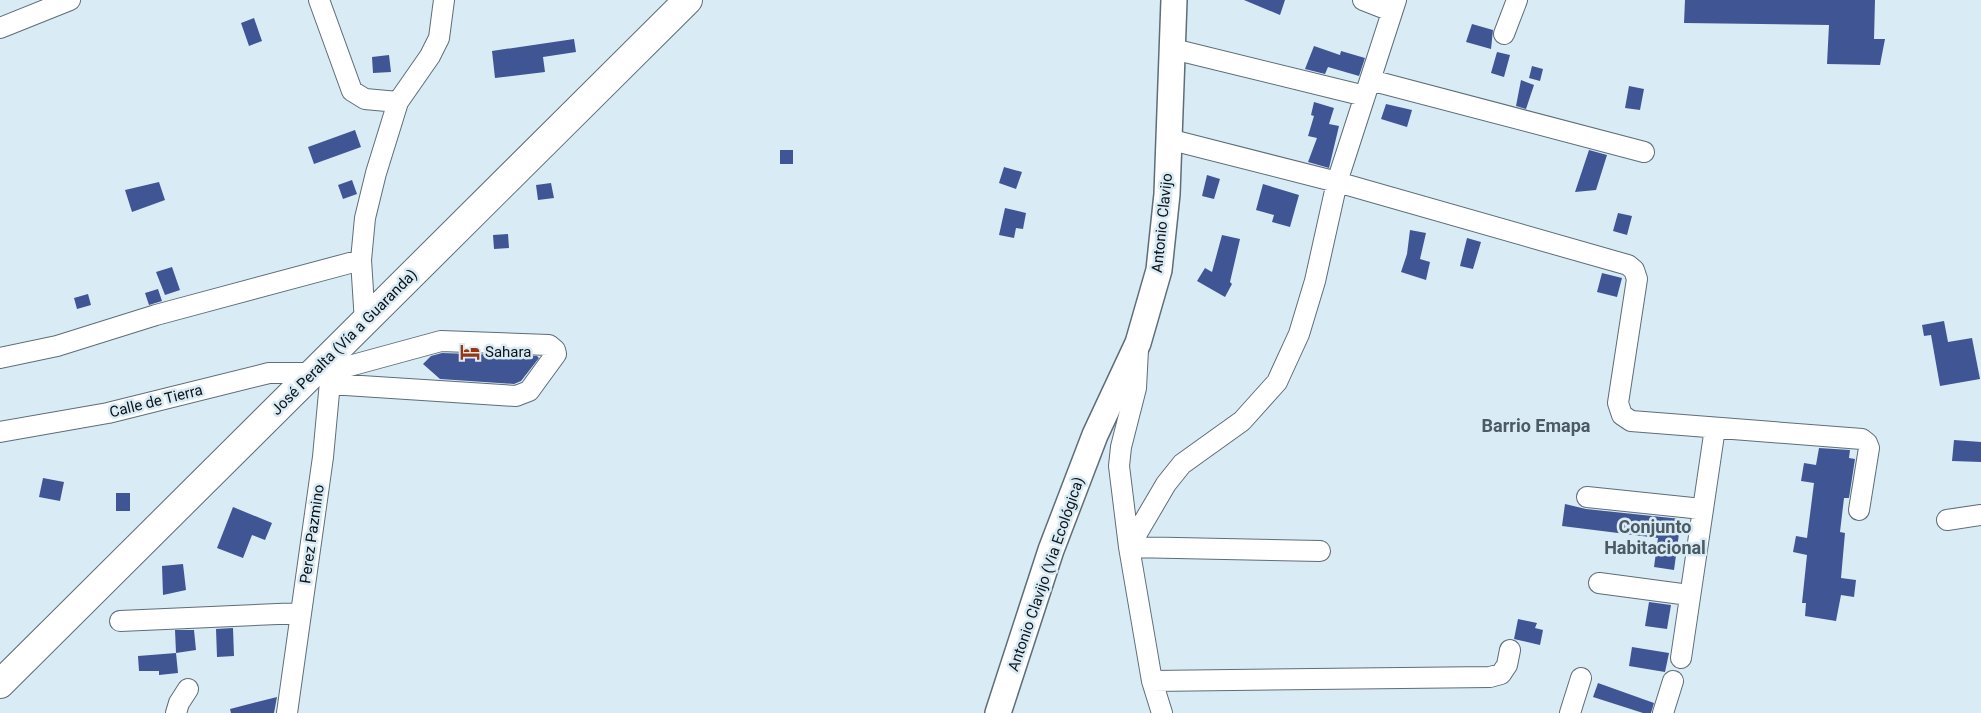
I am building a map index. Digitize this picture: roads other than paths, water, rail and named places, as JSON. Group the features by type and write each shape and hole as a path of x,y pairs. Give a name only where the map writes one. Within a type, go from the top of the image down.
{"highway":[{"name":"José Peralta (Vía a Guaranda)","path":"0,684 327,371 364,322 686,0"}],"main road":[{"name":"Antonio Clavijo","path":"1095,435 1138,344 1159,270 1168,194 1168,139 1174,0"},
{"name":"Antonio Clavijo (Via Ecológica)","path":"998,713 1051,550 1095,435"}],"street":[{"path":"0,28 70,0"},
{"path":"319,0 352,91 365,99 398,102"},
{"path":"364,322 361,260 365,218 373,182 398,102 430,56 438,38 444,0"},
{"path":"1129,547 1166,484 1182,464 1242,421 1277,382 1299,334 1315,281 1337,182 1393,6 1363,0"},
{"path":"1504,34 1517,0"},
{"path":"1173,49 1367,88 1644,152"},
{"path":"1168,139 1337,182 1628,265 1634,270 1637,279 1618,404 1622,415 1631,421 1862,440 1867,443 1869,448 1859,510"},
{"path":"0,358 57,346 156,315 361,260"},
{"path":"441,341 549,345 555,350 553,358 529,391 516,396 327,371 441,341"},
{"path":"1138,344 1136,388 1119,457 1129,547 1152,681 1162,713"},
{"name":"Calle de Tierra","path":"0,432 108,413 269,373 327,371"},
{"name":"Perez Pazmino","path":"287,713 323,458 327,371"},
{"path":"1681,658 1715,428"},
{"path":"1587,497 1702,509"},
{"path":"1947,520 1981,515"},
{"path":"1129,547 1320,551"},
{"path":"1599,583 1689,595"},
{"path":"120,621 301,613"},
{"path":"1152,681 1490,677 1501,674 1507,665 1510,650"},
{"path":"1570,713 1581,678"},
{"path":"1663,713 1673,681"},
{"path":"176,713 179,703 188,689"}],"place":[{"name":"Sahara","path":"470,352"}],"district":[{"name":"Barrio Emapa","path":"1536,426"},
{"name":"Conjunto Habitacional","path":"1655,537"}]}
